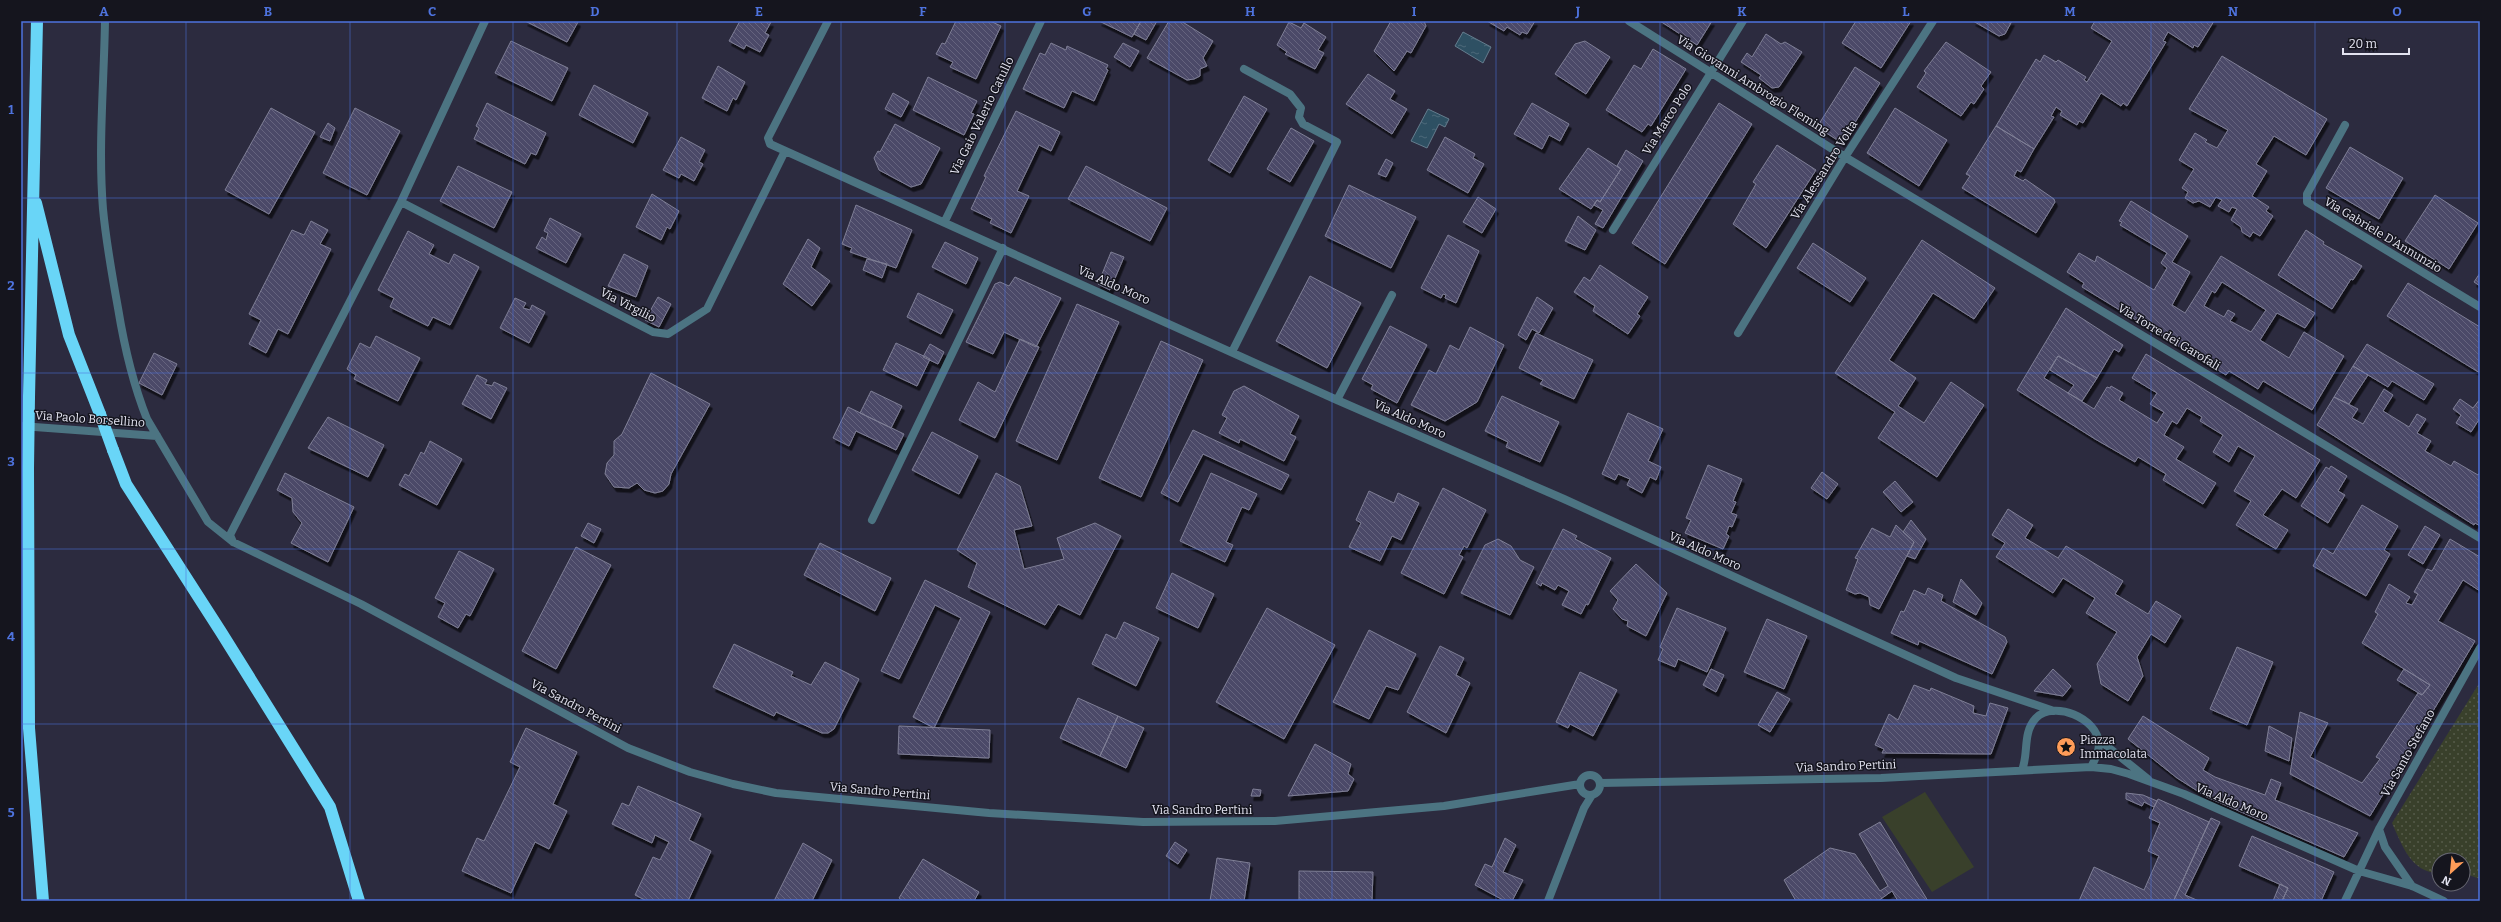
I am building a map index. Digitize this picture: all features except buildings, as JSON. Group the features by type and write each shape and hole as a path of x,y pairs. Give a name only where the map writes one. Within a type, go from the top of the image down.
{"highway":[{"path":"37,21 32,188 28,468 29,728 43,901"},
{"path":"32,188 69,335 126,484 330,807 360,901"}],"street":[{"name":"Via Sandro Pertini","path":"105,21 102,163 103,208 108,255 122,332 140,401 157,436 208,522 233,542 361,604 628,748 690,772 776,793 1020,815 1143,822 1275,821 1444,806 1580,784"},
{"path":"233,542 230,535 401,202 485,21"},
{"name":"Via Aldo Moro","path":"828,21 768,140 770,144 1337,400 1564,499 1956,678 2027,701"},
{"name":"Via Gaio Valerio Catullo","path":"945,222 1041,21"},
{"name":"Via Giovanni Ambrogio Fleming","path":"1629,21 1845,157"},
{"name":"Via Marco Polo","path":"1613,230 1743,21"},
{"name":"Via Alessandro Volta","path":"1738,333 1845,157 1933,21"},
{"path":"1232,352 1337,142 1303,124 1299,117 1301,108 1290,94 1244,69"},
{"name":"Via Gabriele D'Annunzio","path":"2345,125 2307,194 2307,202 2480,308"},
{"name":"Via Virgilio","path":"401,202 653,332 668,334 706,311 785,151"},
{"name":"Via Torre dei Garofali","path":"1845,157 2480,538"},
{"path":"872,520 1003,248"},
{"path":"1337,400 1392,295"},
{"name":"Via Paolo Borsellino","path":"21,426 157,436"},
{"name":"Via Santo Stefano","path":"2344,901 2379,830 2480,648"},
{"path":"2027,701 2054,711 2077,716 2092,730 2098,739 2153,783"},
{"path":"2027,701 2036,718"},
{"path":"2037,769 2027,754 2025,741 2029,728 2036,718 2046,712 2054,711"},
{"path":"2091,767 2098,754 2098,739"},
{"path":"2022,770 2027,754"},
{"name":"Via Sandro Pertini","path":"1600,783 1881,778 2091,767"},
{"name":"Via Aldo Moro","path":"2091,767 2111,769 2204,802 2359,871 2412,886 2444,901"},
{"path":"1548,901 1584,808 1592,795 1599,790 1600,783 1597,777 1591,775 1584,777 1580,784 1583,792 1584,808"},
{"path":"1583,792 1592,795"},
{"path":"2379,830 2385,847 2412,886"}],"green space":[{"path":"2480,682 2480,879 2471,876 2471,852 2431,852 2431,872 2421,868 2414,863 2409,856 2392,823"},
{"path":"1925,792 1974,867 1932,892 1882,817"}],"water":[{"path":"1463,32 1491,47 1483,63 1455,46"},
{"path":"1428,109 1449,119 1445,127 1439,124 1427,148 1411,141"}],"place":[{"name":"Piazza Immacolata","path":"2066,747"}]}
